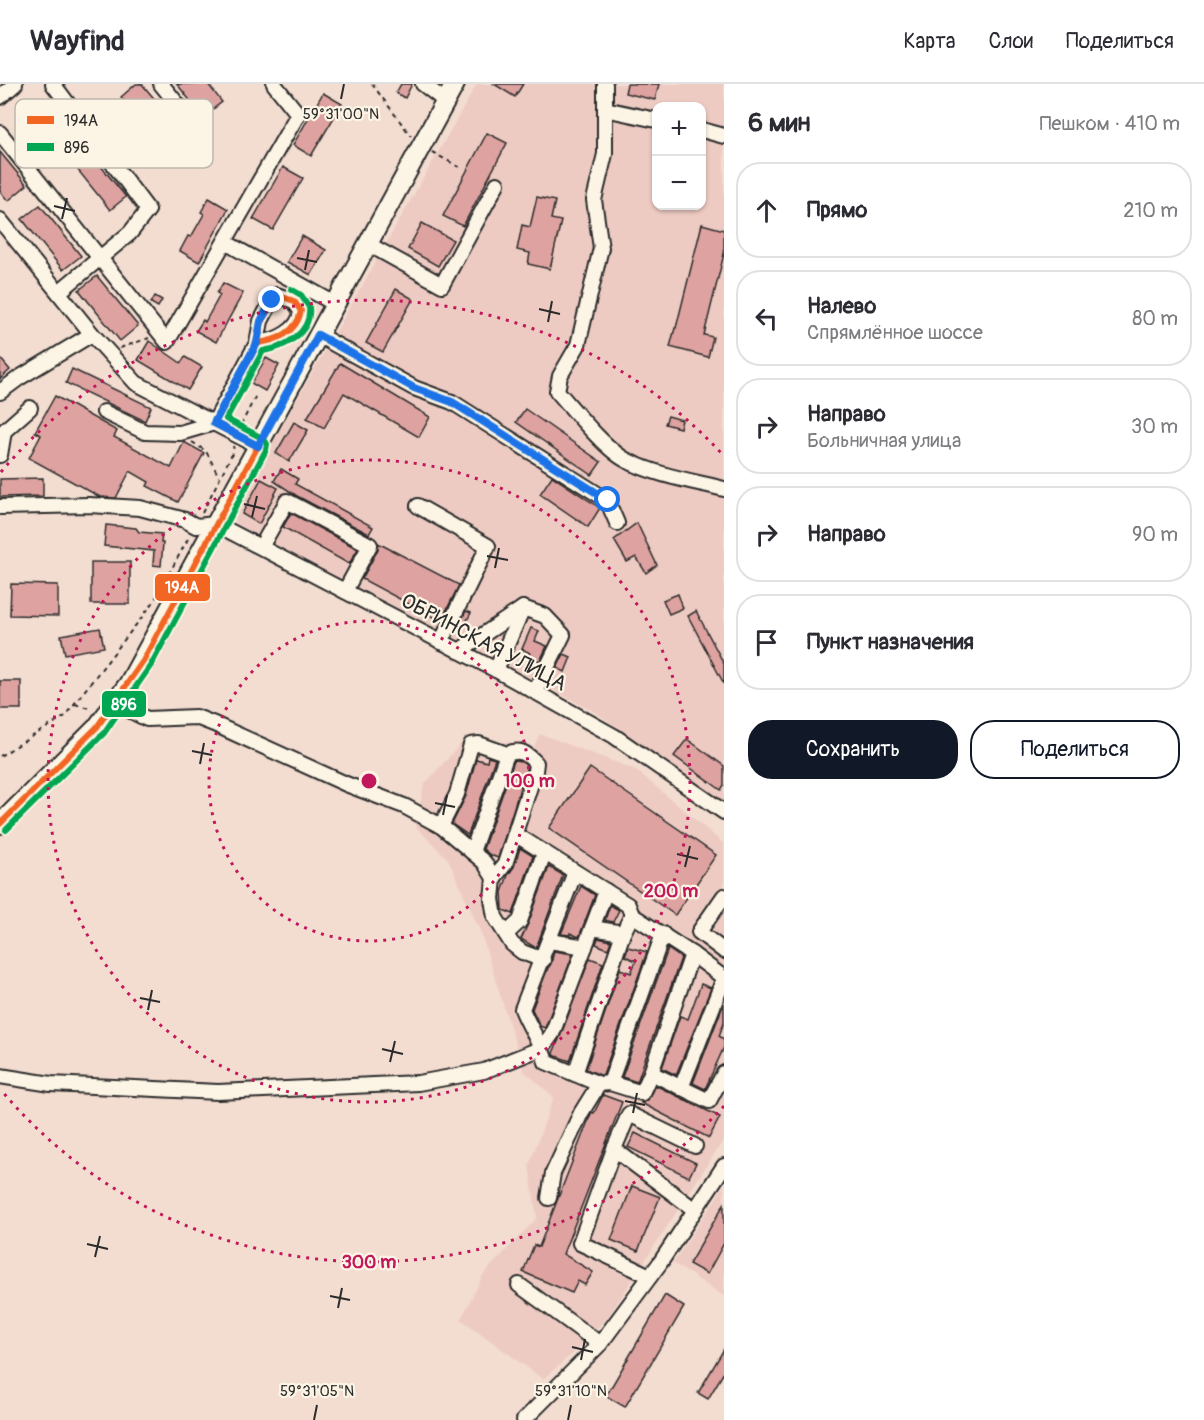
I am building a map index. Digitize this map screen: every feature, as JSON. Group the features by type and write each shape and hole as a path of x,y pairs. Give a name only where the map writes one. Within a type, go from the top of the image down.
{"main road":[{"path":"0,824 84,740 110,709 142,661 455,84"}],"street":[{"path":"0,97 15,84"},
{"path":"53,84 64,99"},
{"path":"161,84 173,99"},
{"path":"28,168 167,342 298,114 274,84"},
{"path":"423,84 446,101"},
{"path":"605,84 605,154 594,200 601,249 578,345 560,376 557,391 595,433 624,460 678,478 724,489"},
{"path":"605,109 652,119"},
{"path":"706,131 724,136"},
{"path":"0,133 15,152"},
{"path":"58,292 130,232 148,210 116,168"},
{"path":"368,244 442,285 497,184"},
{"path":"0,220 92,334 136,384 217,418 236,434 258,446"},
{"path":"225,242 335,303"},
{"path":"0,392 92,334"},
{"path":"318,335 414,388 452,402 501,432 608,500 617,523"},
{"path":"104,412 145,432 180,433 217,418 257,343"},
{"path":"0,455 4,431 30,408"},
{"path":"261,547 287,501 298,506 370,545 345,591"},
{"path":"0,507 89,505 140,508 185,520 196,526 216,524"},
{"path":"418,506 488,546 441,642"},
{"name":"ОБРИНСКАЯ УЛИЦА","path":"216,524 496,670 614,736 724,812"},
{"path":"459,651 523,608"},
{"path":"496,670 523,608"},
{"path":"523,608 545,616 563,635 535,692"},
{"path":"110,709 147,719 196,717 345,784 404,806 441,826 484,862 494,878"},
{"path":"441,826 457,794 471,745 479,744 507,754"},
{"path":"472,852 507,754 515,750 526,753 536,764 536,771 505,864 494,878 492,899 495,917 512,944 522,952 543,960"},
{"path":"515,834 628,905 632,915 663,934 724,978 681,1088"},
{"path":"506,934 519,921 544,853"},
{"path":"575,872 543,960 522,1008 542,1048 546,1062 575,1074 642,1093 692,954"},
{"path":"0,1076 51,1084 218,1092 418,1083 484,1071 542,1048 552,1034 606,891"},
{"path":"724,896 699,932 724,951"},
{"path":"575,1074 623,933 632,915"},
{"path":"592,928 623,933"},
{"path":"549,1198 553,1173 581,1113 605,1083 663,934"},
{"path":"550,941 585,947"},
{"path":"651,1073 709,1101 724,1073"},
{"path":"650,1276 580,1243 629,1114 695,1146"},
{"path":"614,1149 695,1210"},
{"path":"524,1420 600,1344 650,1276 724,1166"},
{"path":"519,1285 600,1344"}],"path":[{"path":"124,356 117,349 161,334"},
{"path":"217,418 241,424 257,393"},
{"path":"180,433 206,451 220,478"},
{"path":"0,756 64,717 153,603 196,526 234,450 231,441 236,434"},
{"path":"75,704 110,709"}],"shaded area":[{"path":"477,84 724,84 724,802 595,712 236,524 233,512"},
{"path":"540,734 636,770 724,844 724,1139 608,1317 577,1350 543,1379 461,1319 483,1275 537,1218 529,1165 554,1097 524,1071 480,930 448,859 416,827 424,785 466,738 512,743 532,751"},
{"path":"724,1186 724,1296 673,1263"}],"building":[{"path":"136,84 142,84 155,99 123,99 121,97"},
{"path":"177,84 208,84 222,102 213,109 213,99 189,99"},
{"path":"401,84 412,84 405,98 396,93"},
{"path":"494,84 523,84 515,97"},
{"path":"627,84 659,84 655,100 625,93"},
{"path":"323,93 342,104 311,156 293,145"},
{"path":"487,133 507,143 463,226 443,216"},
{"path":"0,152 27,185 8,201 0,191"},
{"path":"283,167 303,178 273,230 253,219"},
{"path":"76,168 102,168 126,197 110,210"},
{"path":"537,197 555,201 551,219 561,221 550,269 528,264 530,253 517,250 522,225 530,227"},
{"path":"209,198 228,209 199,262 180,251 204,214 201,212"},
{"path":"40,205 81,256 63,270 22,219"},
{"path":"422,223 453,240 438,266 408,249"},
{"path":"702,224 724,230 724,254 704,335 713,337 708,357 670,347"},
{"path":"302,236 326,250 311,275 287,262"},
{"path":"97,276 138,326 120,341 79,290"},
{"path":"223,283 243,293 216,342 196,331 203,320 205,322 220,295 217,293"},
{"path":"396,289 413,299 383,352 366,343"},
{"path":"155,296 162,300 158,307 151,303"},
{"path":"149,341 181,363 185,357 202,367 188,390 138,360"},
{"path":"0,358 10,370 0,379"},
{"path":"266,358 279,365 265,391 251,383"},
{"path":"340,363 430,417 419,437 344,393 324,428 307,418"},
{"path":"72,369 151,407 145,421 66,383"},
{"path":"55,396 117,431 114,437 171,468 184,442 204,453 178,502 147,486 149,482 130,471 116,498 100,497 29,458 41,435 35,432"},
{"path":"525,409 601,462 592,475 516,422"},
{"path":"668,416 682,420 680,428 665,424"},
{"path":"294,422 308,430 289,462 276,453"},
{"path":"281,469 298,479 295,484 373,527 369,534 297,496 274,481"},
{"path":"552,476 600,508 588,527 540,494"},
{"path":"43,478 43,496 0,497 0,479"},
{"path":"261,479 278,488 259,524 242,514"},
{"path":"291,513 358,549 349,564 283,527"},
{"path":"637,523 657,565 646,573 636,557 627,562 614,540"},
{"path":"106,525 162,534 161,566 153,565 154,551 104,546"},
{"path":"378,543 459,585 441,621 362,579 378,549"},
{"path":"91,562 130,562 130,604 91,604"},
{"path":"11,584 58,585 58,616 10,615"},
{"path":"678,594 683,608 669,614 663,600"},
{"path":"466,611 471,613 461,631 457,629"},
{"path":"696,611 724,664 724,684 688,616"},
{"path":"100,628 104,647 65,654 61,635"},
{"path":"531,628 539,631 535,641 547,646 540,661 528,656 530,653 522,649"},
{"path":"564,654 571,657 565,672 557,668"},
{"path":"0,681 21,681 21,709 0,709"},
{"path":"687,739 724,766 724,785 721,790 674,756"},
{"path":"488,757 495,759 468,835 452,824 466,796 476,759 487,762"},
{"path":"514,761 522,762 527,766 498,858 483,849"},
{"path":"590,768 716,855 675,915 549,828"},
{"path":"520,848 533,856 513,914 503,910 502,892"},
{"path":"549,867 563,875 536,948 521,939"},
{"path":"581,886 595,895 579,937 570,933 570,935 561,934"},
{"path":"610,905 619,910 613,922 605,920"},
{"path":"598,938 611,941 608,949 596,944"},
{"path":"628,947 647,952 603,1075 600,1075 586,1069 620,969 631,973 636,961 625,956"},
{"path":"668,949 681,958 637,1082 622,1077"},
{"path":"554,951 573,954 545,1028 540,1026 532,1009 551,964"},
{"path":"590,958 603,963 570,1061 553,1055 553,1053"},
{"path":"701,984 711,988 676,1075 662,1068 680,1016 688,1019"},
{"path":"724,1003 724,1022 719,1036 724,1039 724,1047 705,1089 693,1083"},
{"path":"655,1085 720,1117 709,1138 641,1103 648,1100"},
{"path":"603,1095 622,1102 563,1254 593,1272 585,1285 578,1281 572,1293 523,1272 534,1245 539,1247 590,1116 592,1112 594,1113"},
{"path":"635,1133 696,1163 689,1177 628,1147"},
{"path":"632,1186 660,1197 638,1251 611,1240"},
{"path":"724,1204 724,1243 707,1274 689,1264"},
{"path":"665,1295 684,1307 625,1407 606,1396"},
{"path":"724,1349 724,1372 708,1399 698,1393"}],"transit line":[{"name":"896","path":"6,830 104,733 151,665 266,450 267,444 264,439 226,419 263,351 288,343 301,332 306,324 309,307 301,295 291,289"},
{"name":"194А","path":"277,295 294,301 301,311 299,318 291,330 279,338 257,343 263,317 277,295"},
{"name":"194А","path":"0,824 97,727 143,661 258,446 214,423 257,343"}],"route":[{"path":"272,300 261,321 257,343 214,423 258,446 318,335 414,388 452,402 608,500"}]}
